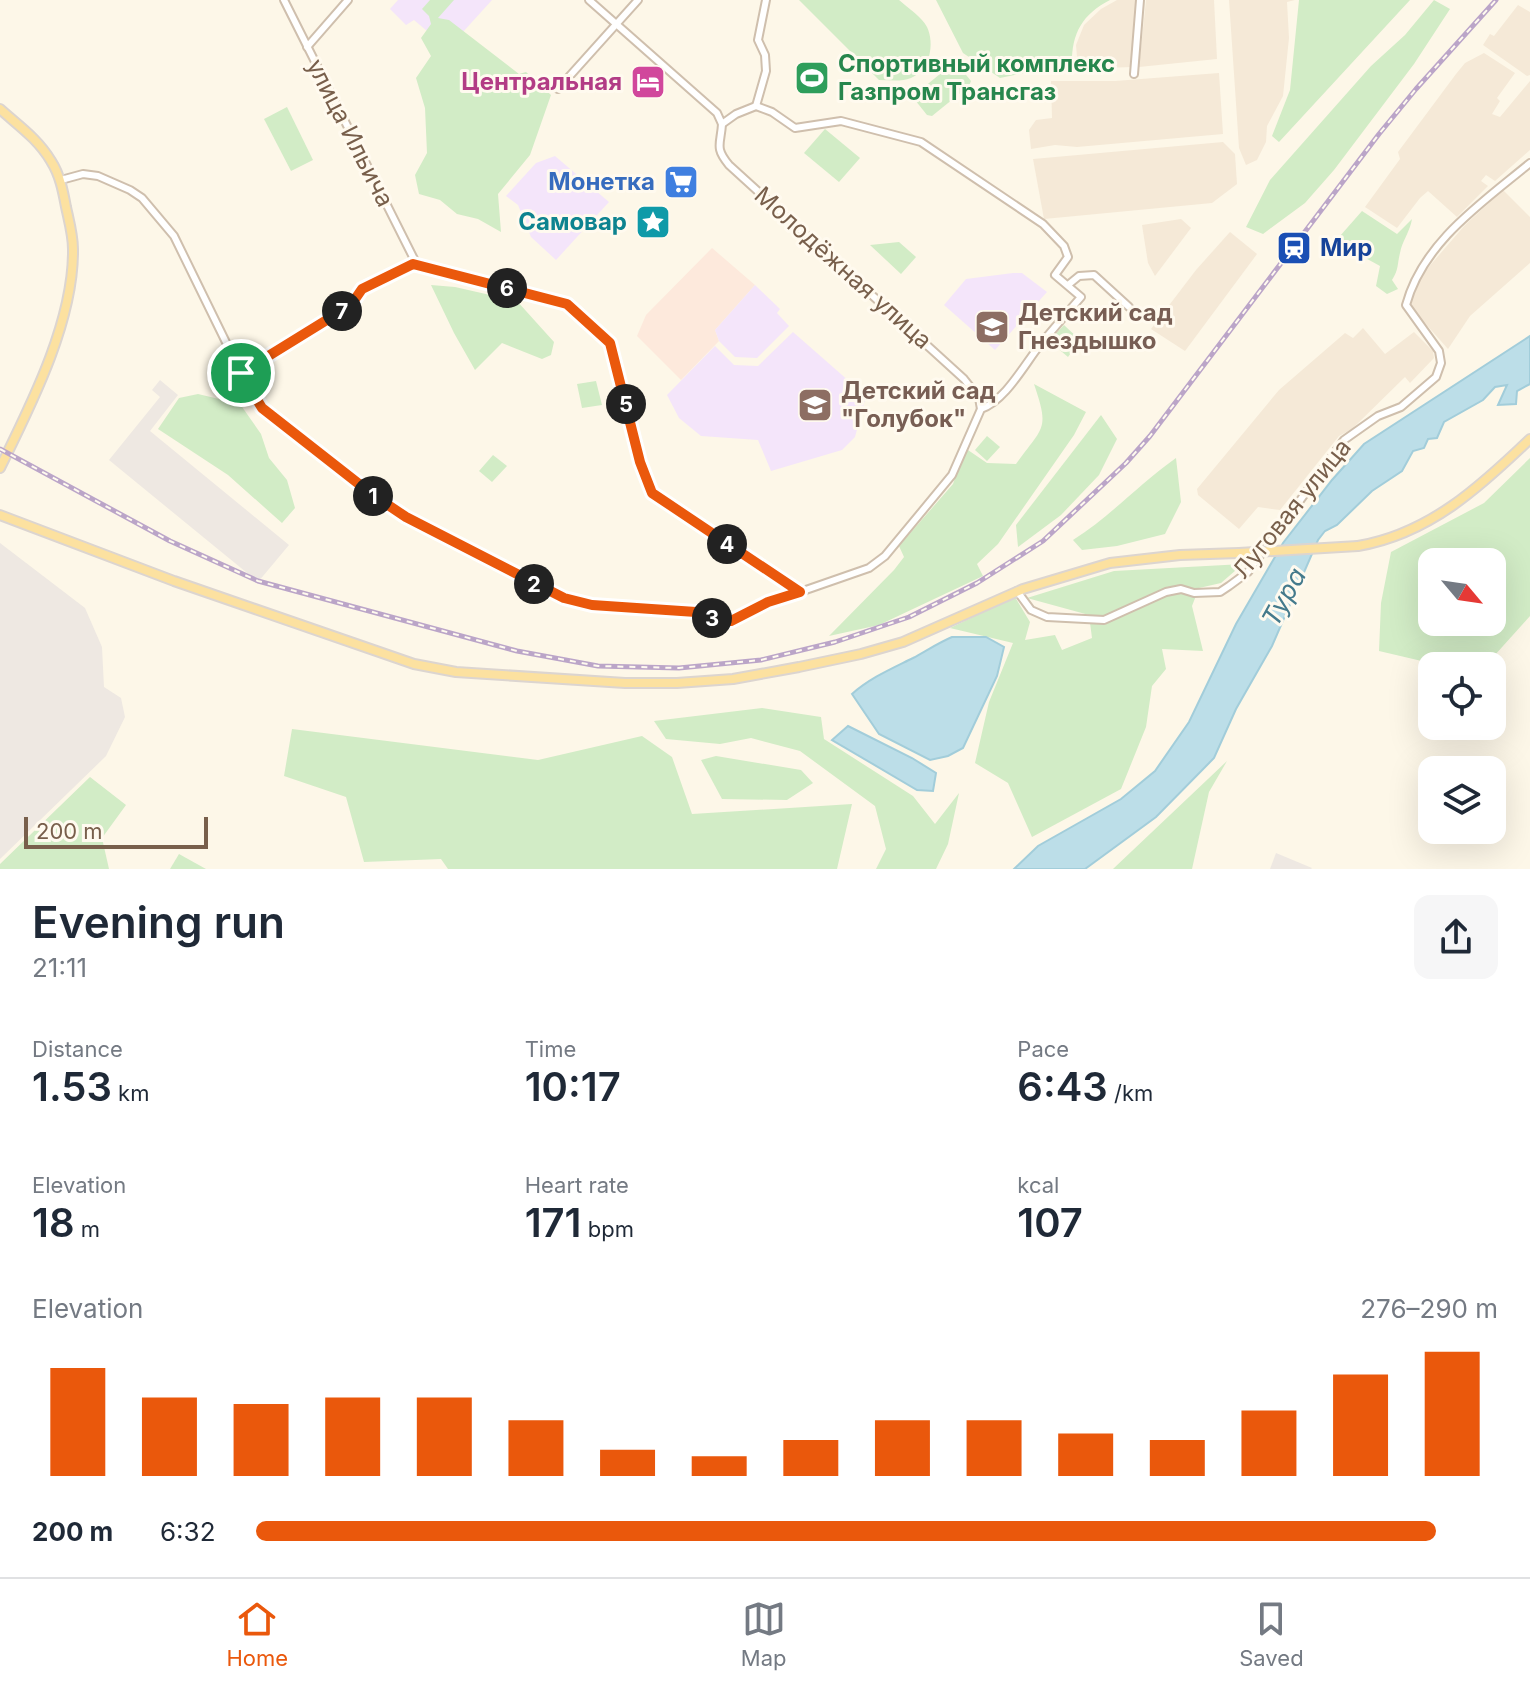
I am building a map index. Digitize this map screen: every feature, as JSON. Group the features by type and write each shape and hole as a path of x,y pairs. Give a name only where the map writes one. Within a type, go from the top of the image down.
{"main road":[{"path":"0,109 42,147 61,180 73,248 70,281 52,350 24,422 0,468"},
{"path":"0,515 174,581 414,664 456,672 535,678 677,683 733,679 861,654 903,642 1017,591 1110,563 1180,555 1358,546 1380,542 1440,516 1490,478 1530,439"}],"street":[{"name":"улица Ильича","path":"284,0 417,265"},
{"path":"307,47 348,0"},
{"path":"61,180 83,174 106,179 142,198 161,219 186,258 204,301 262,408 373,495 419,523 564,598 592,605 696,612 731,621 768,602 869,568 885,556 952,475 981,409 988,407 1020,375 1041,343 1081,297 1055,275 1068,257 1064,246 1043,224 921,142 841,121 795,128 772,112 756,106 722,124 717,113 589,0"},
{"path":"558,89 638,0"},
{"path":"756,106 766,71 765,55 758,40 766,0"},
{"path":"1134,74 1140,0"},
{"name":"Молодёжная улица","path":"722,124 718,145 720,155 729,165 964,379 979,398 981,409"},
{"name":"Луговая улица","path":"1017,591 1031,610 1047,617 1104,620 1166,592 1181,589 1194,593 1220,592 1248,572 1344,440 1360,427 1401,407 1436,377 1441,363 1439,351 1406,305 1411,284 1460,220 1530,163"},
{"path":"241,373 351,305 362,289 413,264 567,304 610,343 640,462 652,493 800,592"},
{"path":"1068,285 1079,276 1094,275 1129,307"}],"shaded area":[{"path":"398,0 492,0 462,33 439,41 414,20 406,25 390,9"},
{"path":"1117,0 1136,0 1132,67 1078,69 1076,45 1084,25 1101,9"},
{"path":"1146,0 1214,0 1217,59 1139,67"},
{"path":"1229,0 1295,0 1287,2 1289,38 1283,96 1267,126 1266,142 1257,160 1246,165 1239,148"},
{"path":"1518,5 1530,12 1530,75 1527,76 1483,45"},
{"path":"1484,53 1515,73 1497,98 1500,101 1492,114 1500,117 1530,81 1530,150 1495,181 1486,175 1481,181 1488,186 1457,217 1428,191 1397,228 1365,207 1400,159 1398,152 1456,74 1465,63"},
{"path":"1219,73 1223,134 1031,149 1029,130 1036,120 1052,118 1051,81 1115,81"},
{"path":"1223,142 1235,154 1237,184 1212,203 1044,219 1033,159"},
{"path":"555,156 609,202 556,260 531,237 518,205 506,196 536,163"},
{"path":"1503,190 1530,217 1530,263 1470,316 1448,349 1408,304 1414,284 1465,225"},
{"path":"1181,219 1191,228 1155,276 1148,263 1142,225"},
{"path":"1230,232 1257,254 1185,351 1151,329"},
{"path":"712,248 755,285 715,330 719,341 681,380 637,336 646,315"},
{"name":"Детский сад Гнездышко","path":"1022,273 1047,292 995,350 944,305 966,279"},
{"path":"755,285 780,309 777,313 789,326 757,358 735,357 719,341 715,330"},
{"path":"1363,328 1385,354 1414,332 1433,351 1434,358 1410,383 1405,377 1352,429 1339,436 1280,510 1258,507 1239,529 1198,495 1197,489 1279,390 1345,333 1353,338"},
{"name":"Детский сад \"Голубок\"","path":"793,332 866,396 855,437 842,450 771,471 758,440 701,436 679,418 667,395 715,346 734,365 758,366"},
{"path":"160,380 178,395 150,431 289,545 258,582 109,460 160,397 152,390"},
{"path":"0,543 85,608 102,647 104,687 121,698 125,717 106,756 0,859"},
{"path":"1276,853 1312,868 1270,869"}],"green space":[{"path":"430,0 454,0 438,18 449,20 519,74 526,72 551,95 530,155 498,194 501,232 478,219 457,214 440,200 419,194 415,175 427,153 425,108 416,78 431,56 421,38 431,24 429,16 422,9"},
{"path":"799,0 899,0 927,27 931,41 927,63 911,78 879,80"},
{"path":"936,0 1110,0 1092,12 1080,27 1073,45 1072,67 1054,67 1000,78 963,53"},
{"path":"1299,0 1410,0 1279,142 1272,136 1290,90"},
{"path":"1434,0 1450,9 1414,64 1334,170 1305,203 1263,234 1246,227 1270,180"},
{"path":"952,64 958,65 971,81 969,86 932,116 927,115 915,100 917,93"},
{"path":"287,107 313,160 291,171 264,119"},
{"path":"825,129 860,158 839,182 804,153"},
{"path":"1362,211 1397,234 1412,219 1392,280 1398,289 1387,294 1376,286 1380,266 1360,255 1341,250 1340,236"},
{"path":"899,242 916,257 901,274 870,245"},
{"path":"431,285 455,287 517,301 554,342 551,355 542,359 502,343 475,370"},
{"path":"1064,325 1080,340 1068,357 1049,341"},
{"path":"596,381 602,405 582,408 577,384"},
{"path":"1034,384 1086,412 1074,435 998,544 977,564 983,576 879,625 829,636 904,557 899,546 953,484 965,448 987,463 1016,464 1041,427 1042,411"},
{"path":"198,394 240,404 261,434 269,458 287,480 295,508 282,523 228,475 158,429 179,398"},
{"path":"1101,415 1117,439 1099,475 1061,515 1018,547 1016,525"},
{"path":"987,436 1000,447 987,461 975,450"},
{"path":"493,455 507,466 492,482 479,471"},
{"path":"1176,458 1181,502 1165,534 1117,546 1082,550 1073,540 1100,521"},
{"path":"1530,458 1530,616 1498,652 1418,652 1418,660 1379,651 1381,603 1391,552 1484,503"},
{"path":"1243,564 1221,583 1199,588 1192,606 1203,651 1162,649 1166,669 1152,686 1146,727 1121,789 1032,837 1008,783 975,763 989,702 1013,643 950,628 1015,597 1030,622 1025,640 1055,635 1062,650 1092,638 1089,615 1027,598 1114,571"},
{"path":"762,708 821,717 824,739 913,796 935,824 959,793 948,844 936,869 876,869 886,849 875,806 800,751 751,738 720,744 666,739 654,721"},
{"path":"292,729 538,760 642,736 672,757 692,814 852,804 837,869 448,869 441,859 364,862 346,797 284,776"},
{"path":"716,756 801,770 813,783 787,800 722,799 701,760"},
{"path":"1227,761 1209,792 1192,869 1113,869"},
{"path":"90,777 126,805 102,838 109,869 0,869 0,864"},
{"path":"179,854 206,869 170,869"}],"water":[{"name":"Тура","path":"1530,336 1530,384 1517,391 1516,404 1498,405 1507,385 1495,387 1483,400 1444,422 1437,438 1428,439 1424,448 1413,451 1402,471 1372,491 1318,540 1272,646 1236,709 1214,758 1156,817 1085,869 1014,869 1038,846 1121,799 1155,771 1189,722 1236,624 1283,543 1364,444"},
{"path":"952,637 986,637 1004,647 997,676 963,748 930,760 879,734 852,694 881,674"},
{"path":"848,726 936,773 933,791 917,790 832,740"}],"railway":[{"path":"0,449 170,541 258,581 517,651 598,666 679,668 761,660 835,642 909,617 977,583 1043,541 1126,463 1150,436 1379,134 1496,0"}],"place":[{"name":"Спортивный комплекс Газпром Трансгаз","path":"812,78"},
{"name":"Центральная","path":"648,82"},
{"name":"Монетка","path":"681,182"},
{"name":"Самовар","path":"653,222"},
{"name":"Мир","path":"1294,248"},
{"name":"Детский сад Гнездышко","path":"992,327"},
{"name":"Детский сад \"Голубок\"","path":"815,405"}],"route":[{"path":"413,264 567,304 610,343 640,462 652,493 800,592 782,596 731,621 696,612 592,605 564,598 392,509 275,420 252,395 241,373 351,305 362,289 413,264"}]}
